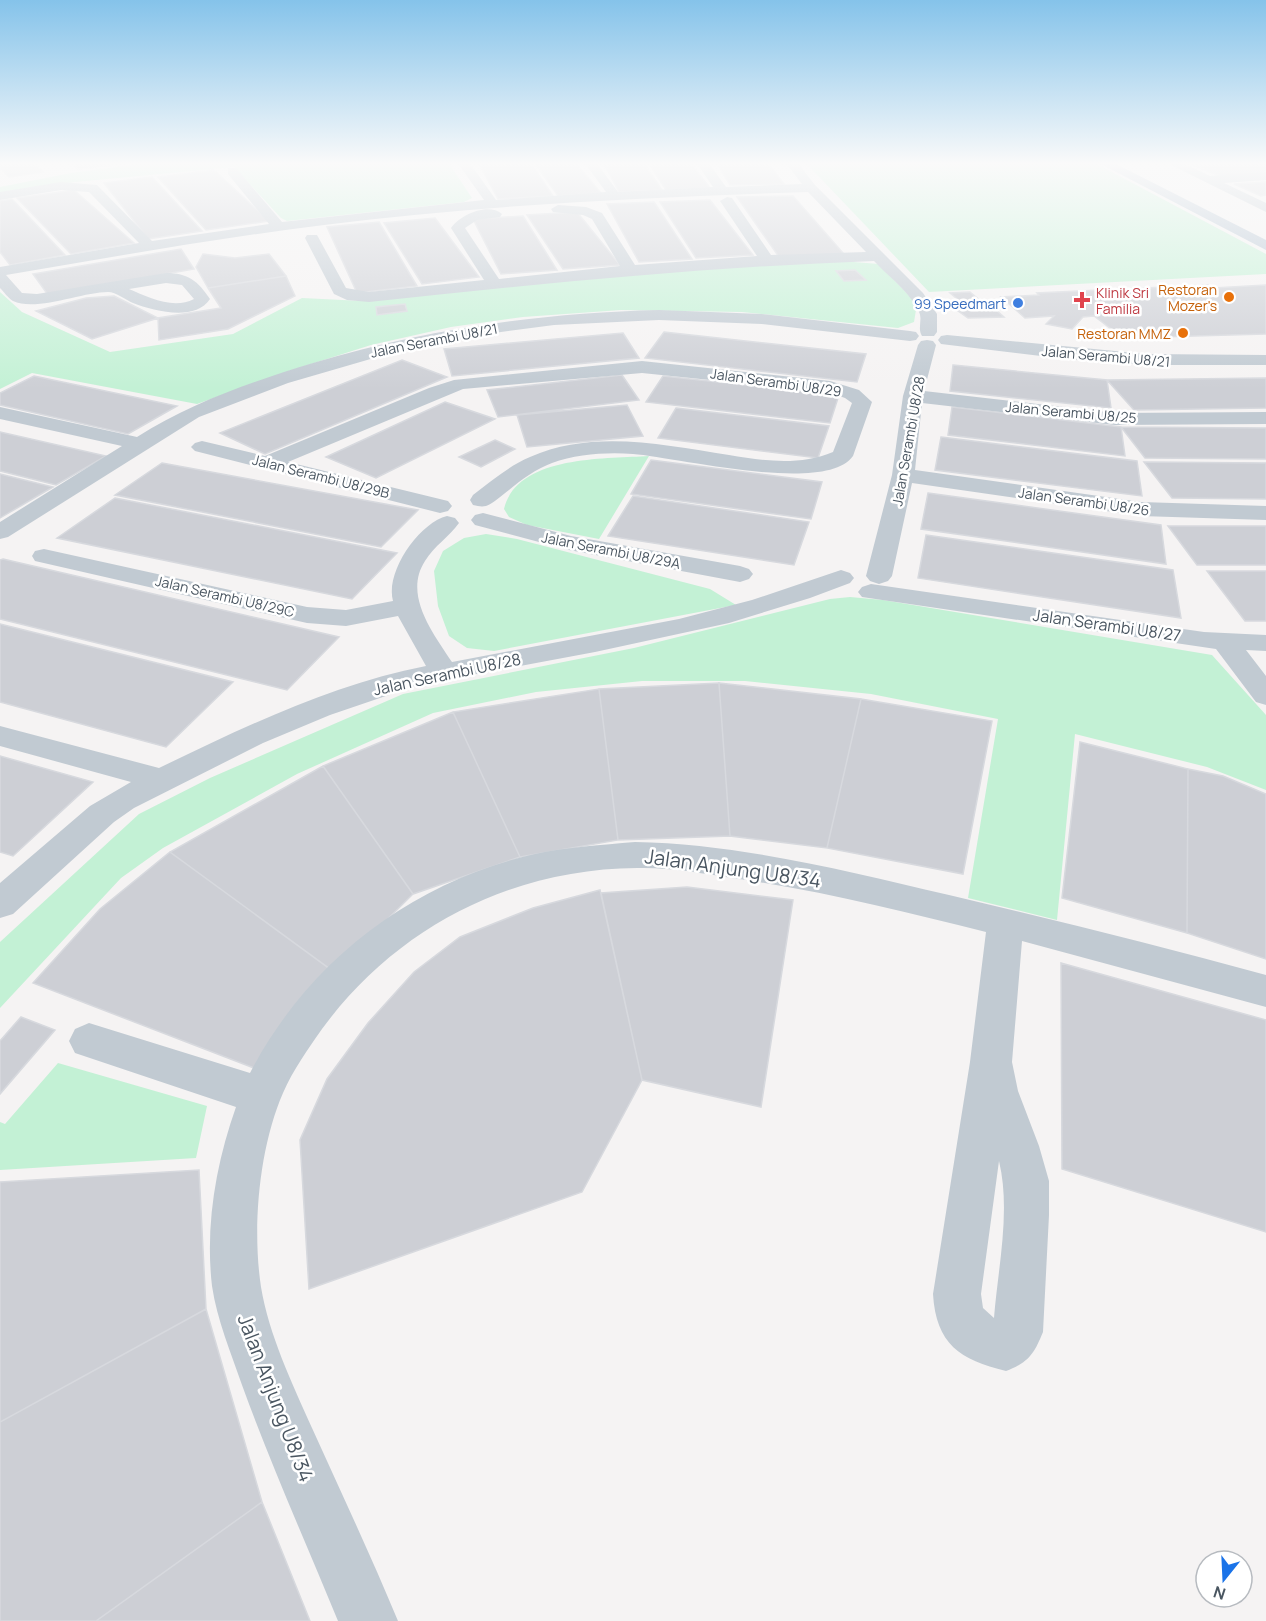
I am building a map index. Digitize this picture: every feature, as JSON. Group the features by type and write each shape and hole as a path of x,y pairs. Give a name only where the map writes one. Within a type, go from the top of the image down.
{"main road":[{"path":"1250,238 1266,246"}],"street":[{"path":"141,238 149,246"},
{"path":"0,272 203,238"},
{"path":"312,238 340,291 357,297 630,270 767,260 879,256"},
{"path":"464,238 494,283"},
{"path":"610,238 630,270"},
{"path":"752,238 767,260"},
{"path":"861,238 926,307 930,322 928,338"},
{"path":"0,278 17,297 25,298 51,297 112,287"},
{"name":"Jalan Serambi U8/21","path":"0,532 202,407 268,382 400,345 490,328 607,317 710,316 785,321 1151,361 1266,360"},
{"name":"Jalan Serambi U8/28","path":"0,904 102,814 122,800 279,724 324,706 389,684 720,619 804,593 864,581 890,537 903,475 913,396 928,338"},
{"name":"Jalan Serambi U8/29","path":"267,463 436,392 474,383 655,367 830,387 852,394 862,402 842,456 821,466 792,469 655,450 607,448 565,453 535,462 482,510"},
{"name":"Jalan Serambi U8/25","path":"913,396 1115,419 1266,418"},
{"path":"0,413 141,444"},
{"name":"Jalan Serambi U8/29B","path":"202,447 267,463 443,514 461,525 482,510"},
{"name":"Jalan Serambi U8/26","path":"903,475 1141,509 1266,513"},
{"name":"Jalan Serambi U8/29A","path":"482,510 569,543 740,574"},
{"path":"443,514 428,539 409,563 404,577 403,591 406,606 445,673"},
{"name":"Jalan Serambi U8/29C","path":"44,555 308,615 346,618 406,606"},
{"name":"Jalan Serambi U8/27","path":"864,581 948,602 1224,641 1266,643"},
{"path":"1224,641 1266,696"},
{"path":"0,736 163,780"},
{"name":"Jalan Anjung U8/34","path":"368,1621 275,1405 242,1311 234,1257 237,1201 245,1153 261,1096 279,1059 312,1008 348,970 390,934 435,904 488,880 535,866 636,855 684,858 783,871 1005,922 1147,957 1266,992"},
{"path":"991,1062 997,1091 1017,1146 1026,1181 1018,1332 1006,1346 987,1342 969,1332 958,1312 957,1294 991,1062 1005,922"},
{"path":"89,1041 261,1096"}],"green space":[{"path":"877,238 1235,238 1266,254 1266,274 929,292"},
{"path":"841,261 879,264 917,304 914,322 898,328 742,312 621,310 523,317 451,327 371,345 197,404 32,373 0,389 0,292 22,312 110,352 233,334 302,298 363,301 656,272"},
{"path":"649,456 599,539 527,525 509,517 504,509 512,491 526,478 544,469 587,460"},
{"path":"486,534 517,539 710,589 736,605 494,651 467,648 449,636 438,606 434,571 443,551 464,538"},
{"path":"850,597 883,600 1212,655 1266,715 1266,790 1207,767 1075,734 1057,920 968,898 998,719 871,694 745,681 642,681 536,692 433,713 297,774 163,848 121,878 0,1008 0,942 139,814 210,778 403,694 634,648 830,599"},
{"path":"58,1063 207,1106 196,1158 0,1170 0,1122 5,1124"}],"building":[{"path":"0,238 49,238 65,255 10,265 0,252"},
{"path":"55,238 128,238 134,243 71,254"},
{"path":"332,238 388,238 417,286 357,293"},
{"path":"393,238 450,238 479,277 422,284"},
{"path":"482,238 537,238 557,270 501,274"},
{"path":"542,238 598,238 620,265 563,269"},
{"path":"626,238 678,238 692,259 639,262"},
{"path":"683,238 739,238 753,255 696,258"},
{"path":"765,238 830,238 844,254 779,257"},
{"path":"181,249 194,269 48,295 33,274"},
{"path":"203,254 235,258 269,254 286,276 208,288 196,267"},
{"path":"855,270 866,280 844,281 836,271"},
{"path":"286,276 295,296 228,329 159,340 158,318 221,308 208,288"},
{"path":"1208,285 1213,288 1266,285 1266,334 1123,338 1094,316 1083,317 1072,329 1046,324 1054,316 1025,318 1001,297 1039,295 1037,293"},
{"path":"970,292 982,302 962,303 950,293"},
{"path":"114,296 158,318 92,339 36,311 86,298"},
{"path":"405,304 407,311 377,315 376,307"},
{"path":"995,309 1004,317 968,318 958,311"},
{"path":"664,332 866,354 857,382 645,358"},
{"path":"623,333 639,358 452,376 444,349"},
{"path":"402,360 447,377 265,454 220,433"},
{"path":"953,365 1107,380 1111,408 950,391"},
{"path":"622,375 639,400 498,417 487,390"},
{"path":"34,376 177,406 128,434 0,405 0,393"},
{"path":"663,376 839,395 830,423 646,402"},
{"path":"1266,378 1266,408 1134,410 1107,380"},
{"path":"445,402 495,419 376,478 326,457"},
{"path":"627,405 643,436 527,447 517,415"},
{"path":"952,407 1121,427 1125,456 948,435"},
{"path":"676,408 829,426 818,458 658,438"},
{"path":"1121,427 1266,428 1266,459 1145,458"},
{"path":"0,432 106,456 56,485 0,471"},
{"path":"941,437 1137,461 1142,496 935,470"},
{"path":"495,440 515,449 481,467 459,457"},
{"path":"651,460 822,482 811,519 631,494"},
{"path":"1144,462 1266,463 1266,499 1172,498"},
{"path":"162,463 418,510 381,547 115,495"},
{"path":"0,474 53,487 0,518"},
{"path":"928,493 1161,525 1166,564 921,529"},
{"path":"633,496 809,522 794,565 608,536"},
{"path":"115,498 397,553 352,599 57,538"},
{"path":"1168,526 1266,526 1266,565 1197,565"},
{"path":"926,535 1173,570 1181,618 918,578"},
{"path":"0,560 339,637 287,690 0,619"},
{"path":"1207,571 1266,571 1266,621 1245,621"},
{"path":"0,624 233,682 166,747 0,702"},
{"path":"719,683 730,836 618,840 599,689"},
{"path":"719,683 861,699 827,848 730,836"},
{"path":"599,689 618,840 520,857 453,712"},
{"path":"861,699 992,721 963,874 827,848"},
{"path":"453,712 520,857 413,894 323,766"},
{"path":"1080,742 1188,769 1187,933 1062,898"},
{"path":"0,756 93,782 13,856 0,852"},
{"path":"323,766 413,894 334,972 170,852"},
{"path":"1188,769 1223,776 1266,794 1266,959 1187,933"},
{"path":"170,852 334,972 254,1068 33,983 100,909"},
{"path":"687,887 793,900 761,1107 642,1080 601,893"},
{"path":"600,890 642,1080 582,1192 309,1289 300,1140 327,1079 368,1023 414,972 460,937 533,908"},
{"path":"1061,963 1266,1020 1266,1232 1062,1169"},
{"path":"21,1017 55,1030 0,1094 0,1041"},
{"path":"199,1170 206,1309 0,1422 0,1182"},
{"path":"206,1309 262,1502 96,1621 0,1621 0,1422"},
{"path":"262,1502 310,1621 96,1621"}],"place":[{"name":"Restoran Mozer's","path":"1229,297"},
{"name":"Klinik Sri Familia","path":"1082,300"},
{"name":"99 Speedmart","path":"1018,303"},
{"name":"Restoran MMZ","path":"1183,333"}]}
